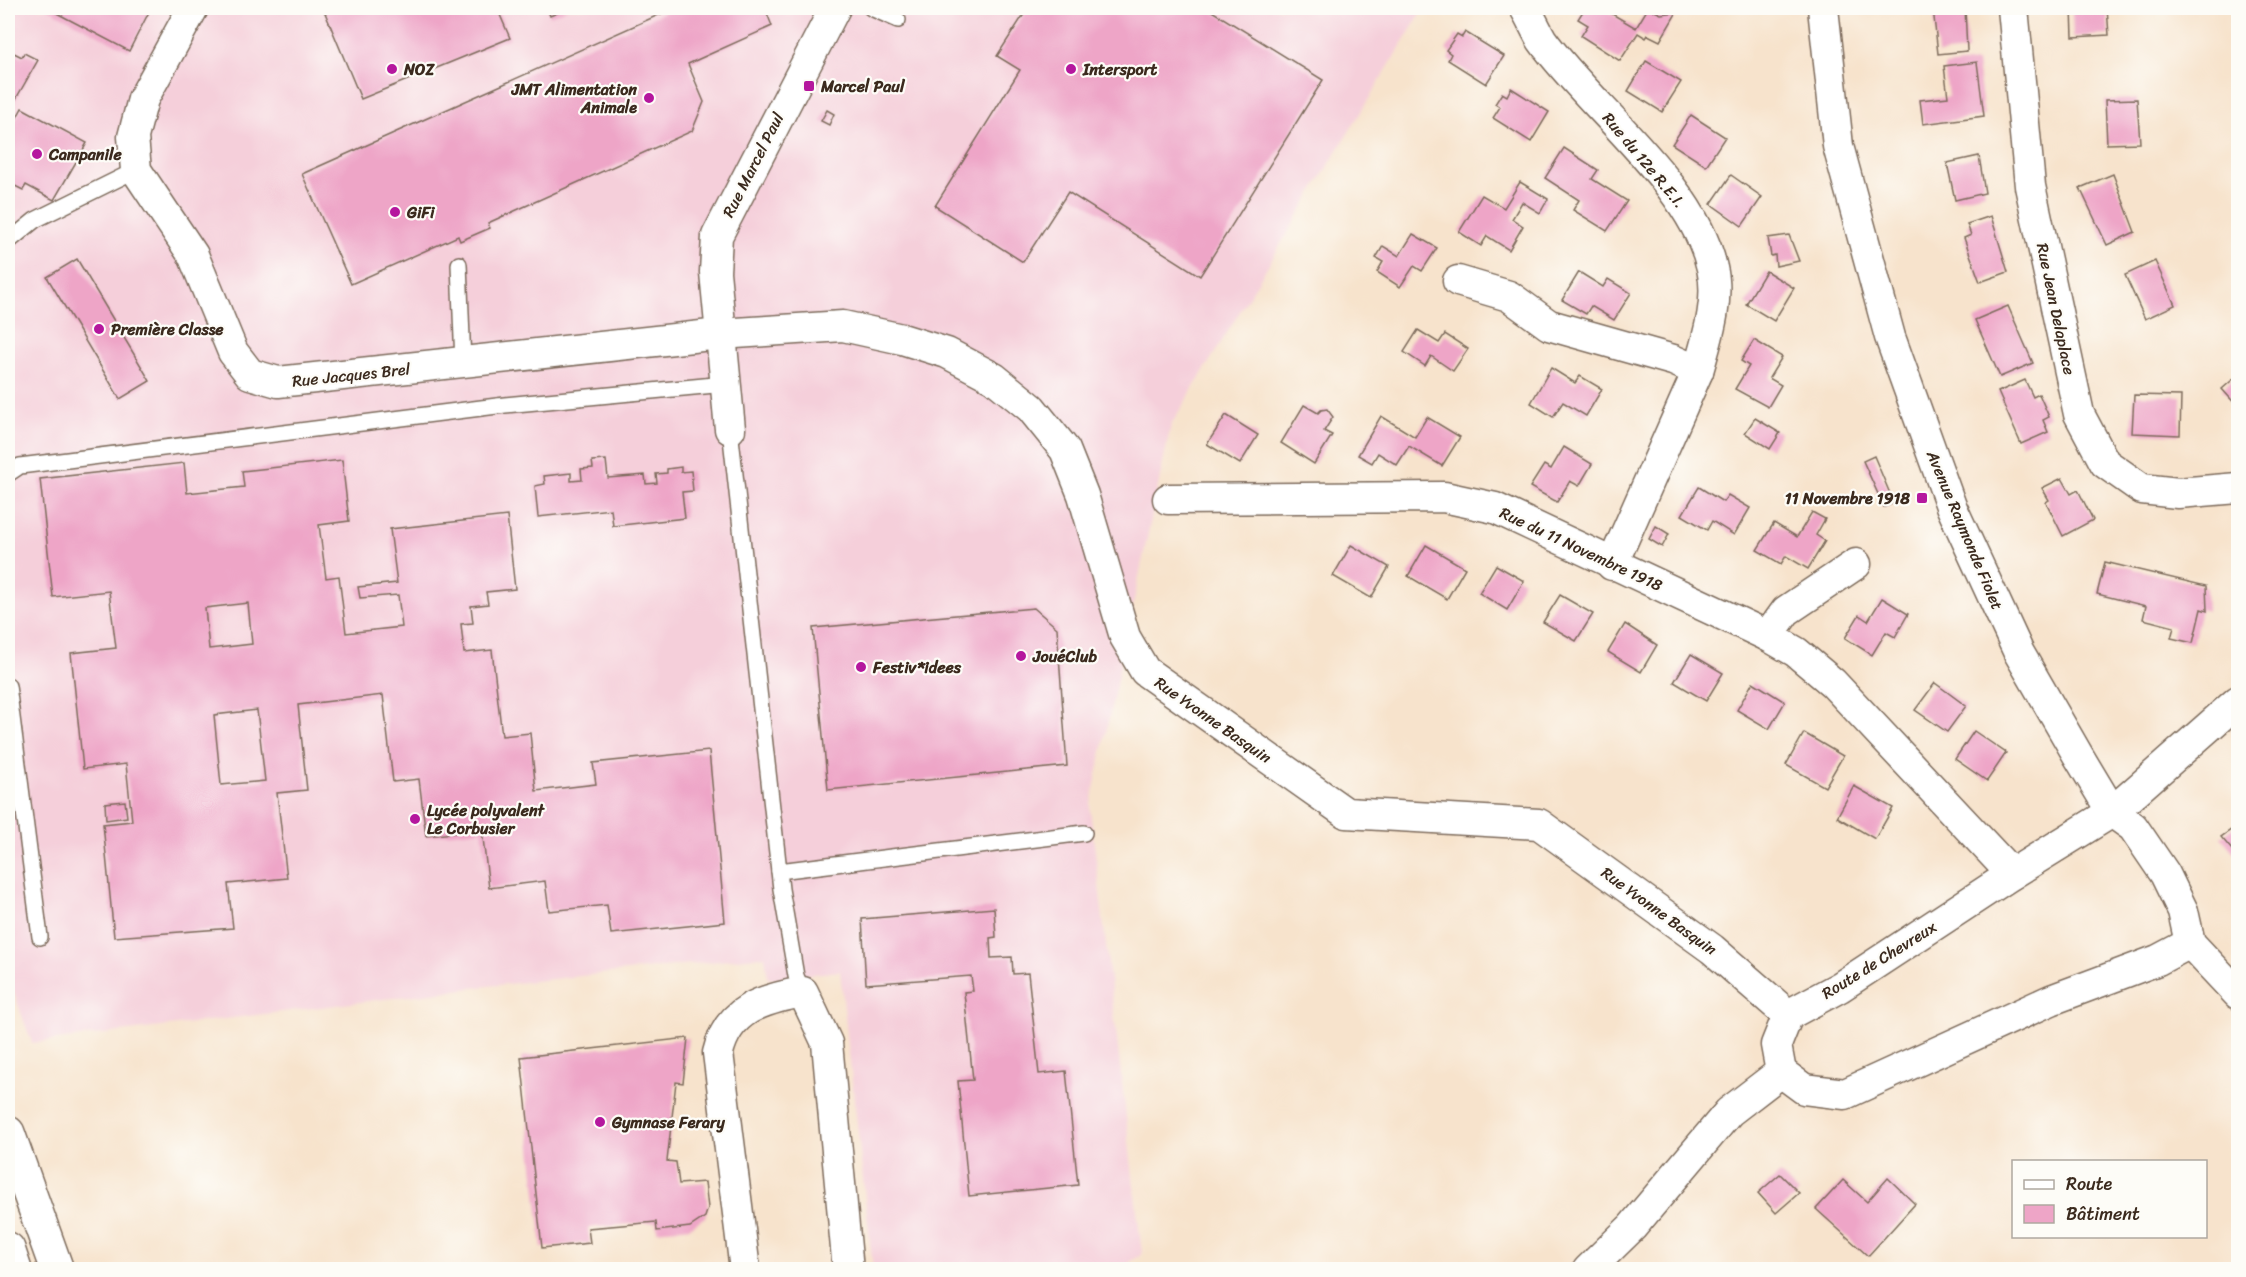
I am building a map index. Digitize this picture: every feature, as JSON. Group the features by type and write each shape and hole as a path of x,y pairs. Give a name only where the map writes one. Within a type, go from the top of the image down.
{"highway":[{"path":"8,1133 57,1269"},
{"path":"8,1249 15,1269"}],"street":[{"name":"Rue Jacques Brel","path":"193,8 144,99 133,137 136,170 193,255 233,352 250,374 278,382 720,334"},
{"name":"Rue Marcel Paul","path":"730,429 715,272 717,236 835,8"},
{"name":"Rue du 12e R.E.I.","path":"1526,8 1542,39 1668,185 1694,221 1712,268 1714,297 1708,337 1698,371 1612,564"},
{"name":"Avenue Raymonde Fiolet","path":"1823,8 1838,146 1890,337 1952,506 2019,653 2112,812 2133,827 2165,874 2183,911 2190,943"},
{"name":"Rue Jean Delaplace","path":"2013,8 2030,186 2079,414 2105,463 2142,489 2178,493 2238,488"},
{"path":"1458,280 1509,296 1549,325 1673,360 1698,371"},
{"name":"Rue Yvonne Basquin","path":"720,334 843,326 902,339 947,353 994,378 1031,408 1065,450 1083,495 1125,637 1144,671 1346,813 1539,824 1712,949 1788,1015"},
{"name":"Rue du 11 Novembre 1918","path":"1168,499 1444,497 1495,508 1768,636 1796,652 1833,683 2012,874"},
{"path":"1768,636 1786,611 1856,564"},
{"name":"Route de Chevreux","path":"1788,1015 1840,987 2012,874 2112,812 2238,701"},
{"path":"1788,1015 1776,1045 1780,1072 1804,1089 1845,1094 2051,1000 2158,960 2190,943 2238,994"},
{"path":"745,1269 718,1053 723,1034 742,1013 768,998 803,992 827,1044 848,1269"},
{"path":"1588,1269 1632,1227 1729,1112 1780,1072"}],"lane":[{"path":"871,8 898,20"},
{"path":"8,242 34,220 136,170"},
{"path":"459,264 463,363"},
{"path":"8,474 20,466 505,405 725,384"},
{"path":"730,429 779,871 796,976 803,992"},
{"path":"8,686 40,937"},
{"path":"779,871 1084,833"}],"shaded area":[{"path":"8,8 1424,8 1171,425 1090,808 1142,1254 1120,1269 873,1269 840,971 768,979 765,956 488,986 32,1043 8,977"}],"building":[{"path":"47,8 151,8 129,51"},
{"name":"NOZ","path":"323,8 497,8 510,38 361,99"},
{"path":"547,8 569,8 550,16"},
{"path":"674,8 765,8 772,26 688,64 704,102 692,131 488,223 490,228 460,241 458,236 351,284 302,174"},
{"path":"1028,8 1207,8 1323,80 1200,276 1068,192 1023,262 935,206 1020,70 997,56"},
{"path":"1585,8 1602,8 1636,28 1648,8 1661,14 1677,12 1660,41 1648,35 1646,38 1638,33 1620,61 1581,36 1588,25 1578,19"},
{"path":"1933,8 1965,8 1967,51 1938,54"},
{"path":"2072,8 2107,8 2109,35 2073,37"},
{"path":"1465,32 1504,56 1486,84 1448,60 1451,54 1446,50 1457,34 1462,37"},
{"path":"8,50 22,57 24,53 38,60 13,104 8,101"},
{"path":"1646,61 1681,82 1662,112 1628,91"},
{"path":"1977,62 1984,116 1923,124 1920,100 1948,97 1944,66"},
{"path":"1511,88 1549,112 1531,142 1493,118 1500,107 1495,104 1502,93 1507,96"},
{"path":"2137,99 2140,143 2107,144 2105,100"},
{"path":"22,108 87,143 54,200 26,185 23,190 9,183 11,179 8,176 8,134"},
{"path":"827,110 834,114 829,125 821,121"},
{"path":"1691,115 1725,137 1706,166 1672,144"},
{"path":"1564,148 1598,170 1592,179 1627,201 1607,231 1573,210 1579,200 1545,178"},
{"path":"1979,156 1985,193 1955,200 1947,163"},
{"path":"2113,174 2135,232 2107,245 2080,188"},
{"path":"1731,175 1762,197 1742,226 1711,204"},
{"path":"1520,182 1548,199 1540,213 1522,202 1512,219 1523,226 1509,250 1487,236 1481,246 1459,232 1482,195 1504,208"},
{"path":"1991,216 2008,272 1980,282 1964,238 1971,235 1967,224"},
{"path":"1413,234 1437,248 1422,271 1414,266 1400,287 1377,272 1383,262 1376,258 1383,246 1399,256"},
{"path":"1789,235 1799,261 1776,266 1775,255 1771,256 1768,238"},
{"path":"77,259 150,381 120,399 47,277"},
{"path":"2155,261 2175,305 2145,319 2125,275"},
{"path":"1766,271 1794,288 1774,321 1746,304"},
{"path":"1579,272 1603,287 1608,279 1631,293 1614,320 1591,306 1586,314 1562,300"},
{"path":"2008,306 2033,363 2000,377 1975,320"},
{"path":"1418,330 1439,343 1445,334 1468,349 1453,371 1431,356 1425,366 1404,352"},
{"path":"1754,340 1782,357 1769,378 1781,385 1768,407 1735,389 1749,366 1741,361"},
{"path":"1551,368 1575,383 1580,376 1602,389 1586,416 1563,402 1553,417 1531,403"},
{"path":"2238,375 2238,407 2222,389"},
{"path":"2025,380 2033,397 2039,394 2049,417 2043,420 2048,432 2021,444 1998,392"},
{"path":"2134,395 2181,396 2180,435 2132,433"},
{"path":"1304,405 1318,413 1327,409 1333,417 1324,431 1332,435 1314,464 1281,443"},
{"path":"1226,415 1258,435 1240,464 1207,444"},
{"path":"1381,416 1415,437 1427,417 1460,437 1442,466 1409,446 1397,465 1378,453 1372,463 1358,455"},
{"path":"1755,418 1780,433 1770,449 1745,433"},
{"path":"1564,447 1592,464 1579,486 1570,481 1557,502 1530,487 1544,465 1551,469"},
{"path":"1874,456 1894,503 1884,507 1863,461"},
{"path":"342,460 349,521 319,525 326,578 339,576 346,633 402,627 398,595 360,598 358,587 397,583 390,529 507,516 515,589 486,592 488,604 471,606 473,623 461,624 464,653 492,650 502,736 530,733 536,791 596,784 593,763 709,751 725,922 611,934 607,905 549,911 545,881 489,888 482,830 426,836 419,779 393,782 383,695 298,705 307,790 277,793 287,878 228,884 233,928 114,937 103,824 132,821 126,764 83,769 71,653 116,648 109,591 53,597 40,479 184,463 187,493 244,487 242,471","holes":["248,603 252,644 209,649 205,608","257,710 265,781 221,785 214,715"]},
{"path":"606,460 608,478 645,475 646,484 657,483 656,474 667,473 667,469 681,467 681,472 691,471 693,491 682,492 685,518 613,526 611,509 538,517 535,486 545,484 544,476 571,473 571,481 582,480 581,469 593,468 592,461"},
{"path":"2062,478 2071,494 2078,490 2093,520 2063,536 2046,502 2049,500 2042,488"},
{"path":"1699,487 1723,502 1728,495 1750,508 1734,535 1712,521 1707,530 1682,515"},
{"path":"1812,512 1825,519 1816,535 1825,541 1808,569 1786,556 1781,564 1757,550 1774,523 1797,537"},
{"path":"1656,526 1669,534 1662,547 1649,539"},
{"path":"1351,545 1389,567 1371,598 1333,576"},
{"path":"1426,545 1465,568 1447,599 1408,576"},
{"path":"2105,562 2206,586 2207,611 2201,609 2193,643 2171,638 2174,627 2143,619 2146,606 2097,594"},
{"path":"1496,565 1524,581 1507,610 1479,593"},
{"path":"1560,595 1593,614 1576,641 1543,622"},
{"path":"1882,598 1908,614 1895,637 1886,632 1872,655 1845,638 1859,615 1868,621"},
{"path":"1034,608 1057,628 1067,766 828,790 813,628"},
{"path":"1625,624 1657,645 1641,672 1608,652"},
{"path":"1691,654 1723,673 1706,701 1674,682"},
{"path":"1753,682 1785,702 1769,729 1737,710"},
{"path":"1935,683 1966,706 1947,732 1915,710"},
{"path":"1974,731 2006,753 1987,781 1955,759"},
{"path":"1804,733 1843,756 1825,787 1786,765"},
{"path":"1854,786 1893,808 1875,839 1837,817"},
{"path":"125,801 127,817 106,820 105,803"},
{"path":"2238,825 2238,857 2221,837"},
{"path":"994,908 996,937 990,938 991,958 1012,957 1013,974 1028,973 1039,1074 1066,1071 1078,1185 969,1196 958,1081 973,1080 964,992 973,991 971,976 866,984 862,919"},
{"name":"Gymnase Ferary","path":"688,1038 683,1083 676,1082 667,1161 676,1162 679,1184 705,1182 708,1208 705,1217 690,1227 657,1231 656,1222 588,1228 590,1243 542,1248 521,1057"},
{"path":"1780,1174 1799,1193 1776,1213 1758,1193"},
{"path":"1888,1178 1915,1204 1868,1256 1816,1209 1843,1180 1867,1202"}],"place":[{"name":"NOZ","path":"392,69"},
{"name":"Intersport","path":"1071,69"},
{"name":"Marcel Paul","path":"809,86"},
{"name":"JMT Alimentation Animale","path":"649,98"},
{"name":"Campanile","path":"37,154"},
{"name":"GiFi","path":"395,212"},
{"name":"Première Classe","path":"99,329"},
{"name":"11 Novembre 1918","path":"1922,498"},
{"name":"JouéClub","path":"1021,656"},
{"name":"Festiv*idees","path":"861,667"},
{"name":"Lycée polyvalent Le Corbusier","path":"415,819"},
{"name":"Gymnase Ferary","path":"600,1122"}]}
